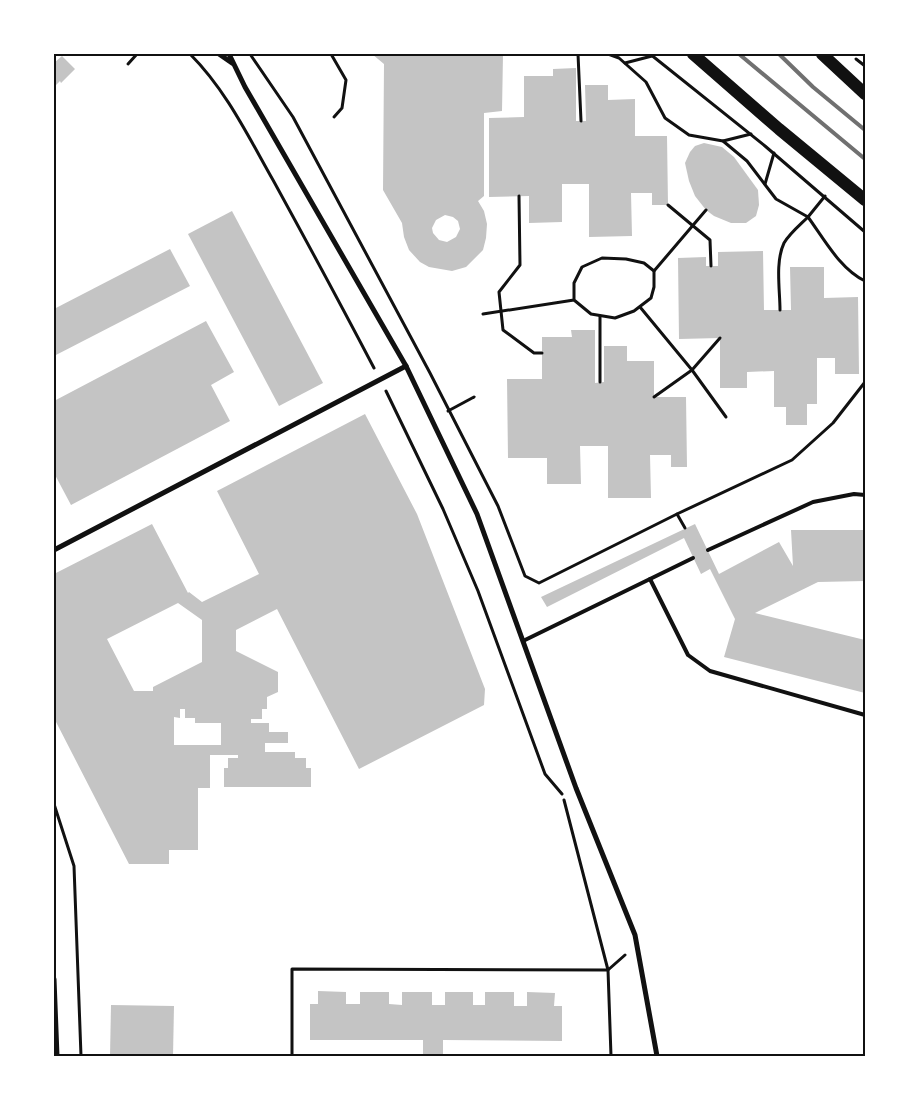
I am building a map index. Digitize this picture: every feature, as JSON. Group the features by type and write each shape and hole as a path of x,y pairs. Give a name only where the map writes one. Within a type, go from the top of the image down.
{"main road":[{"path":"693,54 778,129 865,200"},
{"path":"822,54 865,94"}],"street":[{"path":"219,54 232,63"},
{"path":"229,54 232,63 406,366 477,514 576,788 635,936 657,1056"},
{"path":"54,550 406,366"},
{"path":"54,979 57,1056"}],"lane":[{"path":"708,550 814,502 854,494 865,495"},
{"path":"523,641 693,558"},
{"path":"650,579 688,655 710,671 865,715"}],"path":[{"path":"128,64 137,54"},
{"path":"190,54 229,101 310,247 380,379 443,509 478,591 545,774 563,795 608,970 611,1056"},
{"path":"250,54 294,117 498,506 526,576 539,583 677,514 792,460 833,423 865,382"},
{"path":"331,54 346,80 342,108 334,117"},
{"path":"578,54 582,121"},
{"path":"608,54 624,63 646,82 665,118 689,135 723,141 751,134"},
{"path":"624,63 652,55 774,153 865,232"},
{"path":"723,141 747,161 776,199 808,217 853,275 865,281"},
{"path":"765,184 774,153"},
{"path":"518,196 520,265 499,292 503,330 534,353 542,352"},
{"path":"780,310 779,266 782,249 794,231 825,196"},
{"path":"668,206 693,224 710,240 712,266"},
{"path":"482,314 574,300 591,314 600,316 615,318 634,311 651,298 654,287 654,271 706,210"},
{"path":"574,300 574,283 582,267 602,258 626,259 644,263 654,271"},
{"path":"639,307 692,370 726,417"},
{"path":"600,316 600,382"},
{"path":"654,398 692,370 720,338"},
{"path":"433,420 474,397"},
{"path":"677,514 685,528"},
{"path":"54,804 74,866 80,1056"},
{"path":"292,1056 292,969 608,970 636,945"}],"building":[{"path":"372,54 503,54 502,111 484,113 484,196 478,201 484,211 487,224 486,238 483,250 466,267 452,271 429,267 420,262 409,250 404,237 402,223 383,190 384,64","holes":["445,215 453,217 458,221 460,229 456,237 447,242 439,240 433,233 432,228 436,220"]},
{"path":"62,56 75,69 61,83 60,81 54,87 54,63"},
{"path":"576,68 576,121 586,121 585,85 608,85 608,100 635,99 635,136 667,136 668,205 652,205 652,193 631,193 632,236 589,237 589,184 562,184 562,222 529,223 529,196 489,197 489,118 524,117 524,76 553,76 553,69"},
{"path":"704,143 722,147 734,157 758,190 759,205 756,216 746,223 731,223 714,216 706,210 695,196 685,163 695,146"},
{"path":"232,211 323,383 279,406 188,234"},
{"path":"170,249 190,286 54,356 54,309"},
{"path":"763,251 764,310 791,310 790,267 824,267 824,298 858,297 859,374 835,374 835,358 817,358 817,404 807,404 807,425 786,425 786,407 774,407 774,371 747,372 747,388 720,388 720,338 679,339 678,258 706,257 706,266 718,266 718,252"},
{"path":"206,321 234,372 211,385 230,421 71,505 54,473 54,401"},
{"path":"571,330 595,330 595,383 604,382 604,346 627,346 627,361 654,361 654,397 686,397 687,467 671,467 671,455 650,455 651,498 608,498 608,446 580,446 581,484 547,484 547,458 508,458 507,379 542,379 542,337 572,337"},
{"path":"365,414 417,514 485,689 484,705 359,769 277,609 236,630 236,651 278,672 278,692 267,697 267,709 262,709 262,719 251,719 251,723 269,723 269,732 288,732 288,743 265,743 265,752 295,752 295,758 306,758 306,768 311,768 311,787 224,787 224,768 228,768 228,758 238,758 238,755 210,755 210,788 198,788 198,850 169,850 169,864 129,864 54,718 54,574 152,524 188,593 202,602 259,574 217,491","holes":["178,603 202,620 202,662 153,687 153,691 134,691 107,639","180,709 185,709 185,718 195,718 195,723 221,723 221,745 174,745 174,717 180,718"]},
{"path":"695,524 719,574 779,542 793,566 791,530 865,530 865,581 818,582 755,613 865,640 865,693 724,657 735,619 710,569 701,574 684,538 547,607 541,597"},
{"path":"318,991 346,992 346,1004 360,1004 360,992 389,992 389,1004 402,1005 402,992 432,992 432,1005 445,1005 445,992 473,992 473,1005 485,1005 485,992 514,992 514,1006 527,1006 527,992 555,993 554,1006 562,1006 562,1041 443,1040 443,1056 423,1056 423,1040 310,1040 310,1004 318,1004"},
{"path":"111,1005 174,1006 173,1056 110,1056"}],"railway":[{"path":"739,54 865,159"},
{"path":"779,54 813,87 865,130"}]}
